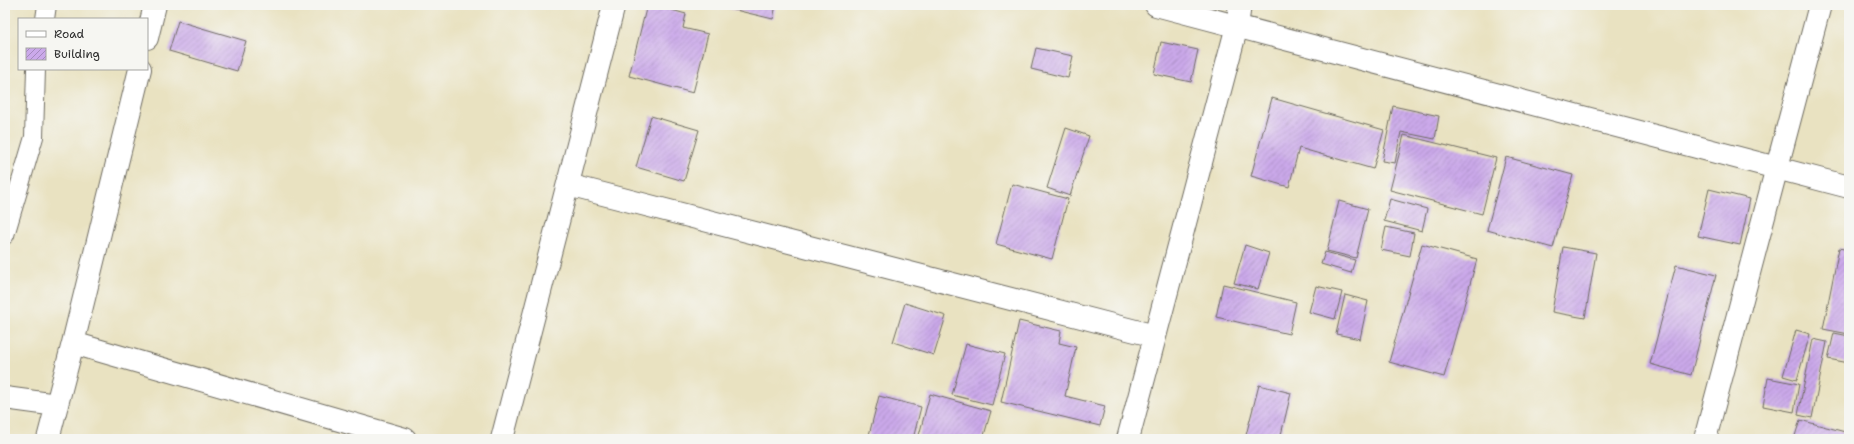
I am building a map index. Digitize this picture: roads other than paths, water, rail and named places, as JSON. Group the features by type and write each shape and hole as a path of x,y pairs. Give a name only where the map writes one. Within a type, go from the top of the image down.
{"street":[{"path":"148,34 155,5"},
{"path":"502,439 614,5"},
{"path":"1156,5 1849,187"},
{"path":"1128,439 1237,26 1240,5"},
{"path":"1705,439 1820,5"},
{"path":"48,439 140,70"},
{"path":"568,185 1155,336"},
{"path":"73,343 405,439"},
{"path":"5,398 57,405"}],"lane":[{"path":"45,18 47,5"},
{"path":"5,235 34,137 36,70"}]}
